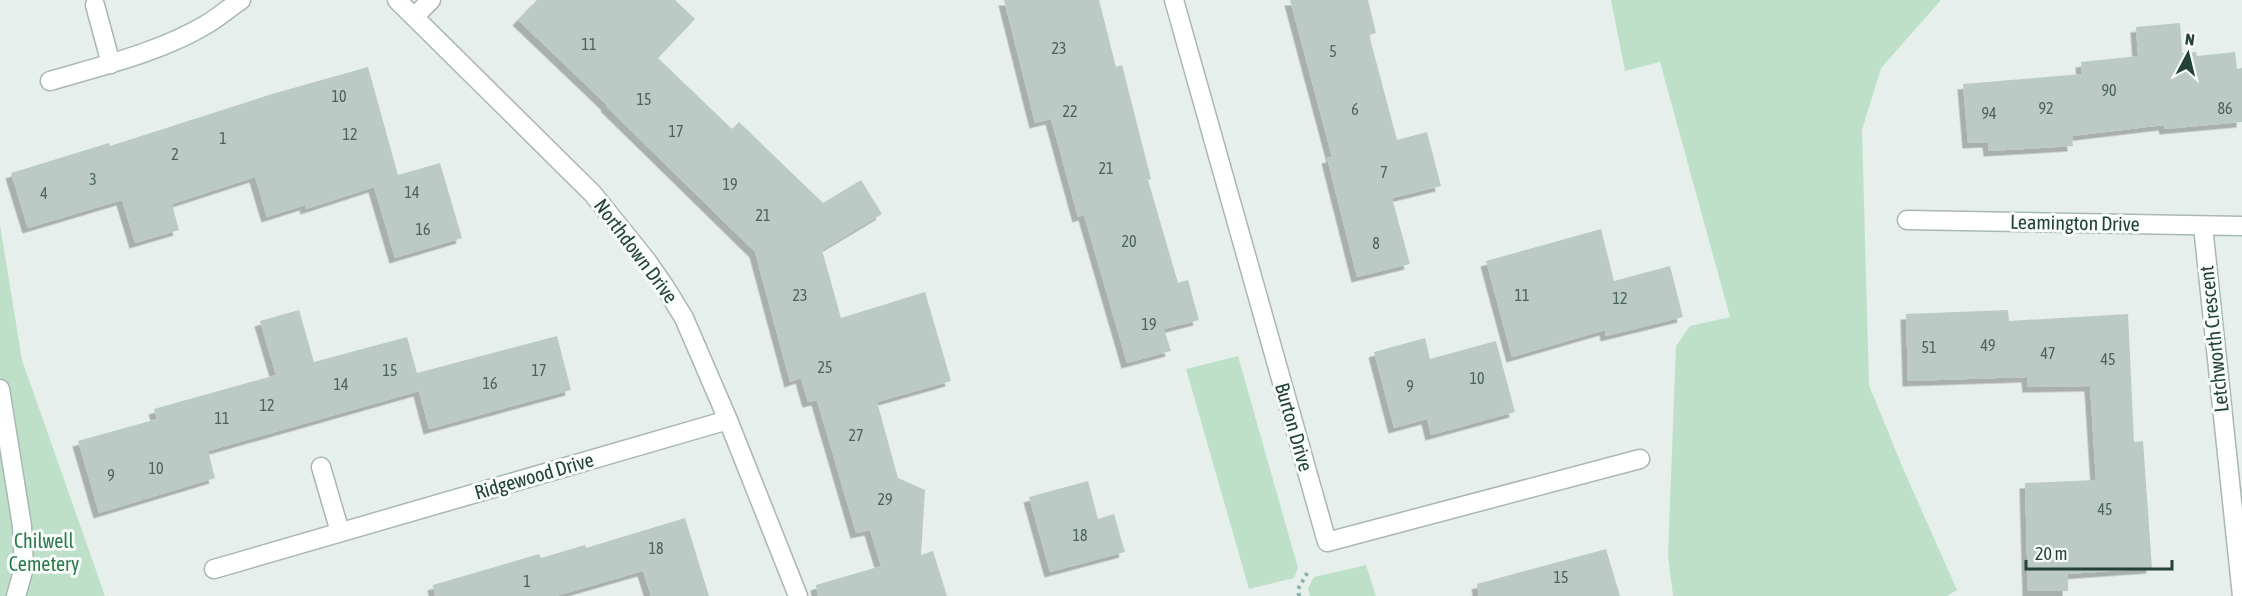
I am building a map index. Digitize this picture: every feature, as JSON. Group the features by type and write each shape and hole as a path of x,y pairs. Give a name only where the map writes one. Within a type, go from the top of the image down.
{"street":[{"path":"51,81 111,64 171,42 206,25 241,0"},
{"name":"Northdown Drive","path":"397,0 592,194 647,261 684,318 728,420 798,596"},
{"path":"414,17 430,0"},
{"name":"Burton Drive","path":"1174,0 1327,542 1640,459"},
{"path":"95,4 111,64"},
{"name":"Leamington Drive","path":"1907,220 2242,226"},
{"name":"Letchworth Crescent","path":"2202,226 2242,596"},
{"path":"0,389 22,526 24,568 16,596"},
{"name":"Ridgewood Drive","path":"214,569 728,420"},
{"path":"321,467 340,532"}],"green space":[{"path":"1611,0 1941,0 1881,68 1862,130 1869,385 1957,590 1947,596 1673,596 1668,555 1676,346 1690,326 1730,317 1660,62 1625,71"},
{"name":"Chilwell Cemetery","path":"0,225 22,360 105,596 0,596"},
{"path":"1238,356 1298,568 1294,578 1249,589 1186,369"},
{"path":"1366,565 1376,596 1310,596 1308,588 1314,577"}],"building":[{"path":"537,0 675,0 695,19 658,58 732,129 739,122 823,203 861,180 882,214 822,250 841,318 925,292 951,381 877,402 898,478 925,490 921,555 933,551 947,596 818,596 816,585 881,566 870,530 856,533 817,400 808,402 801,378 790,382 755,252 518,20"},
{"path":"1004,0 1099,0 1116,67 1122,65 1151,179 1148,180 1178,283 1188,280 1199,320 1164,329 1171,351 1127,363 1084,215 1078,217 1051,119 1035,123"},
{"path":"1290,0 1368,0 1376,33 1369,35 1397,140 1427,132 1441,186 1392,198 1410,264 1357,277 1327,158 1332,157"},
{"path":"2180,23 2182,53 2196,52 2197,56 2235,52 2237,69 2242,68 2242,122 2165,129 2164,125 2072,136 2073,146 1989,151 1988,142 1968,143 1963,84 2082,74 2081,62 2138,56 2136,27"},
{"path":"368,67 398,175 440,163 462,238 395,258 374,187 306,209 305,205 267,217 255,177 172,204 179,230 135,243 122,200 28,228 11,173 109,143 110,146 272,94"},
{"path":"1601,229 1614,281 1670,266 1683,317 1606,336 1605,330 1512,357 1486,261"},
{"path":"299,310 314,362 407,337 417,373 557,336 571,390 429,429 419,391 208,451 215,478 99,513 78,441 157,419 154,409 276,375 260,321"},
{"path":"2008,310 2009,321 2128,314 2134,442 2143,441 2152,568 2068,574 2068,591 2028,591 2025,483 2096,480 2090,386 2028,387 2027,377 1908,381 1906,314"},
{"path":"1425,338 1430,359 1496,341 1515,412 1431,435 1427,419 1394,428 1374,352"},
{"path":"1088,481 1098,519 1114,514 1125,552 1050,572 1029,497"},
{"path":"685,518 709,596 651,596 643,571 556,596 435,596 433,585 539,554 541,558 585,545 586,548"},
{"path":"1606,549 1620,596 1479,596 1477,584"}]}
